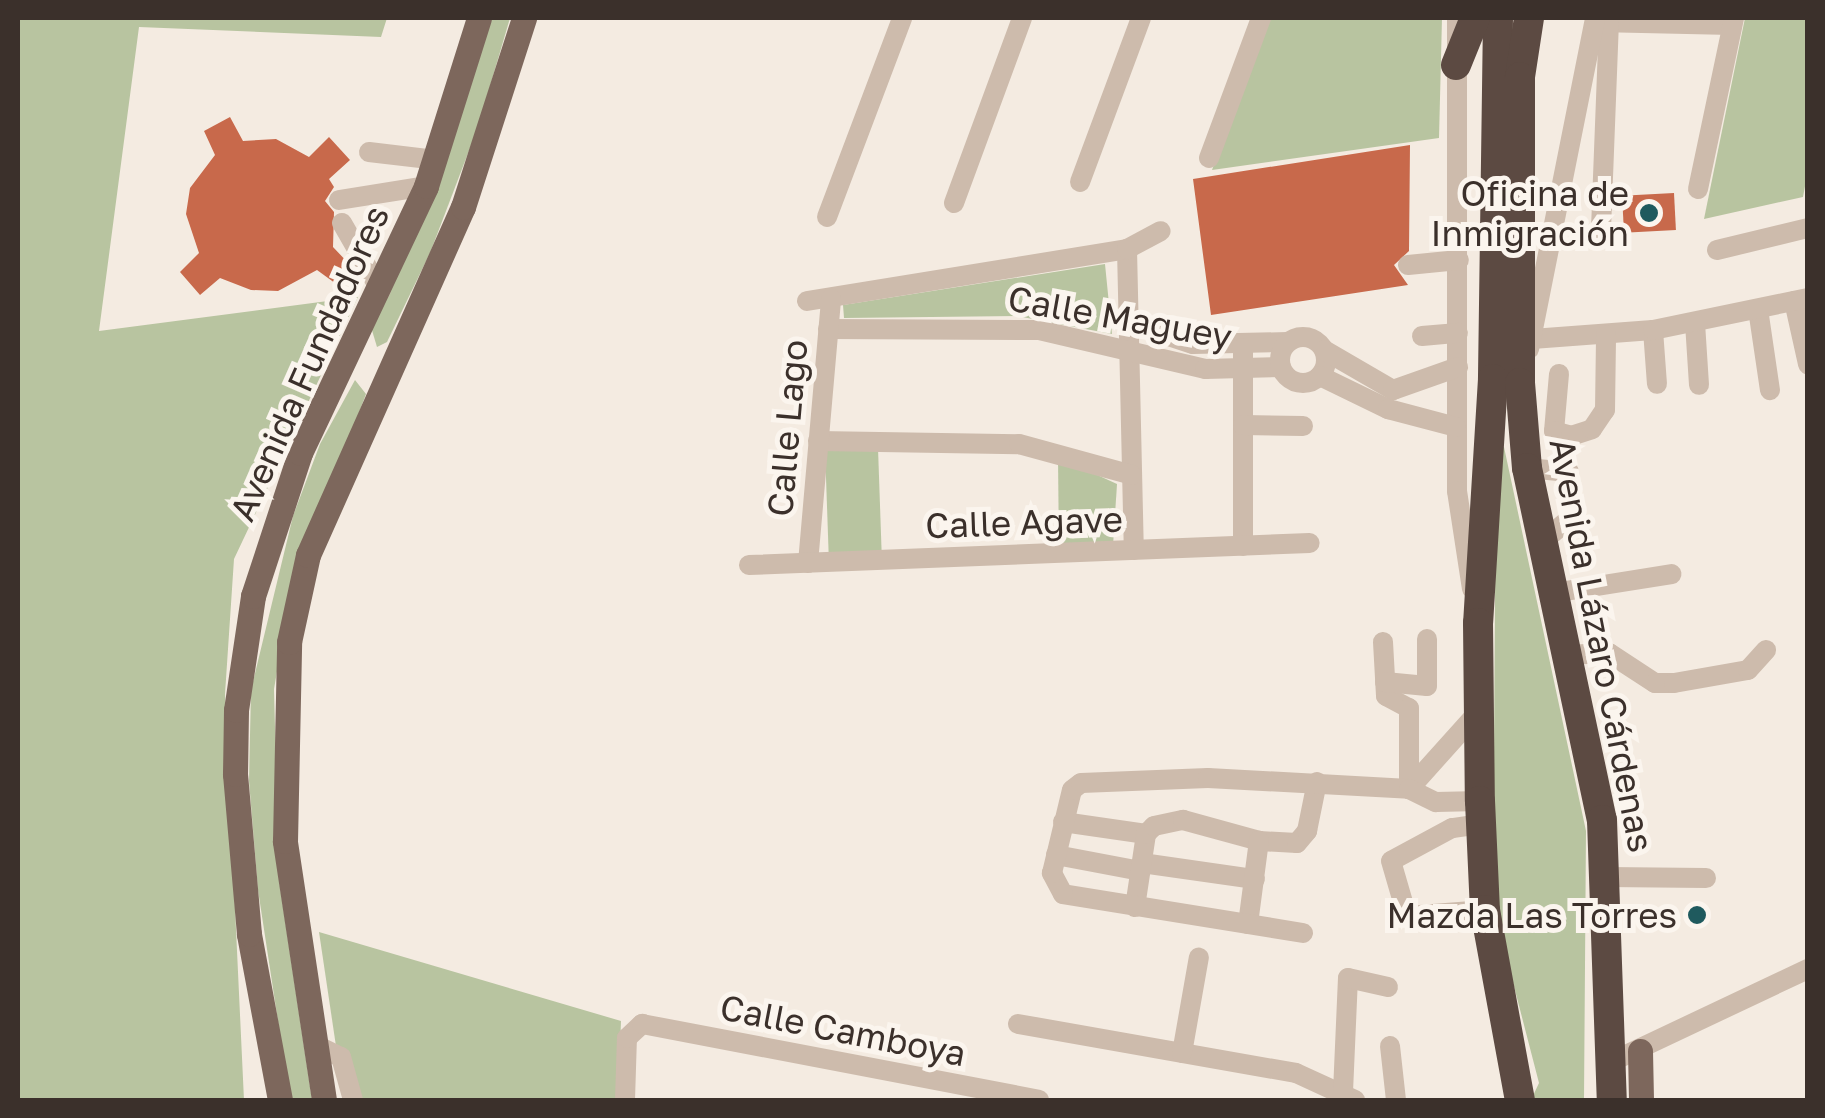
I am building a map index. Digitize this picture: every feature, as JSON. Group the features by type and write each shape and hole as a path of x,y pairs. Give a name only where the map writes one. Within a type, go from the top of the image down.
{"highway":[{"path":"1456,65 1475,18"},
{"name":"Avenida Lázaro Cárdenas","path":"1517,19 1497,112 1494,379 1478,623 1485,910 1520,1100"},
{"name":"Avenida Lázaro Cárdenas","path":"1517,19 1520,383 1527,468 1602,820 1626,1056 1619,1100"}],"main road":[{"name":"Avenida Fundadores","path":"280,1100 249,934 236,710 266,546 300,453 381,291 426,186 479,18"},
{"path":"324,1100 285,842 282,739 290,642 308,555 463,207 524,18"},
{"path":"350,353 390,371"}],"street":[{"path":"827,217 902,18"},
{"path":"954,203 1022,18"},
{"path":"1080,182 1141,18"},
{"path":"1209,158 1261,18"},
{"name":"Avenida Lázaro Cárdenas","path":"1457,18 1458,521 1478,623"},
{"path":"1601,229 1600,21 1733,21 1698,189"},
{"name":"Avenida Lázaro Cárdenas","path":"1520,383 1600,21"},
{"path":"370,152 436,160"},
{"path":"339,200 426,186"},
{"path":"342,223 381,291"},
{"path":"1717,250 1808,228"},
{"name":"Calle Maguey","path":"807,301 1127,249 1161,230"},
{"path":"1127,249 1134,550"},
{"path":"1408,265 1459,260"},
{"name":"Calle Lago","path":"808,563 830,299"},
{"path":"1532,338 1653,330 1801,300 1808,364"},
{"path":"1758,309 1770,390"},
{"name":"Calle Maguey","path":"1128,323 1168,339 1243,348 1288,342"},
{"path":"1695,324 1699,384"},
{"name":"Calle Maguey","path":"828,329 1039,330 1130,348 1205,369 1281,367"},
{"path":"1653,330 1657,384"},
{"path":"1422,336 1458,333"},
{"path":"1559,374 1554,431 1572,436 1592,429 1604,410 1606,335"},
{"path":"1390,399 1301,337 1288,342 1281,367 1298,382 1320,376 1390,399 1456,427"},
{"path":"1243,348 1243,546"},
{"path":"1320,376 1324,350"},
{"path":"1390,399 1458,368"},
{"path":"1243,424 1303,426"},
{"path":"818,442 1032,445 1132,475"},
{"name":"Calle Agave","path":"749,565 1310,543"},
{"path":"1552,593 1671,574"},
{"path":"1385,682 1427,686 1427,640"},
{"path":"1382,642 1386,696 1410,708 1409,789"},
{"path":"1566,655 1609,654 1655,682 1674,683 1748,670 1766,650"},
{"path":"1409,789 1479,712"},
{"path":"1063,822 1146,834 1183,820 1259,841 1302,838 1317,782"},
{"path":"1303,932 1063,894 1052,873 1066,801 1081,783 1317,782 1409,789 1436,802 1481,812"},
{"path":"1481,812 1391,861 1407,916 1485,910"},
{"path":"1134,907 1146,834"},
{"path":"1248,924 1259,841"},
{"path":"1056,854 1255,880"},
{"path":"1607,877 1706,878"},
{"path":"1182,1053 1198,957"},
{"path":"1626,1056 1808,970"},
{"path":"1018,1024 1296,1073 1349,1096 1348,978 1388,987"},
{"name":"Calle Camboya","path":"625,1100 627,1038 634,1027 650,1024 984,1096 1039,1100"},
{"path":"314,1044 341,1057 353,1100"},
{"path":"1390,1046 1396,1100"}],"green space":[{"path":"18,18 387,18 381,37 139,27 99,331 358,297 234,559 225,694 244,1100 18,1100"},
{"path":"487,18 510,18 478,127 430,253 387,342 377,347 371,327"},
{"path":"1270,18 1442,18 1439,138 1212,170"},
{"path":"1745,18 1807,18 1807,176 1803,197 1704,219"},
{"path":"1105,264 1112,334 1017,316 844,318 843,305"},
{"path":"355,380 366,394 290,595 274,689 279,880 312,1100 290,1100 258,890 249,781 251,690 293,516 320,444"},
{"path":"1496,447 1504,447 1586,831 1584,1100 1531,1100 1539,1083 1493,905"},
{"path":"878,448 882,553 829,555 825,450"},
{"path":"1058,457 1117,484 1113,546 1059,552"},
{"path":"319,932 621,1021 618,1100 344,1100"}],"building":[{"path":"230,117 243,141 276,139 309,157 329,137 350,160 329,179 334,187 325,201 334,212 333,247 352,267 339,286 317,270 278,291 251,290 220,278 200,295 180,272 199,253 186,214 190,188 215,155 204,131"},
{"path":"1410,145 1409,251 1394,265 1408,285 1211,315 1193,179"},
{"name":"Oficina de Inmigración","path":"1674,193 1676,230 1624,233 1622,196"}],"place":[{"name":"Oficina de Inmigración","path":"1649,213"},
{"name":"Mazda Las Torres","path":"1697,915"}]}
